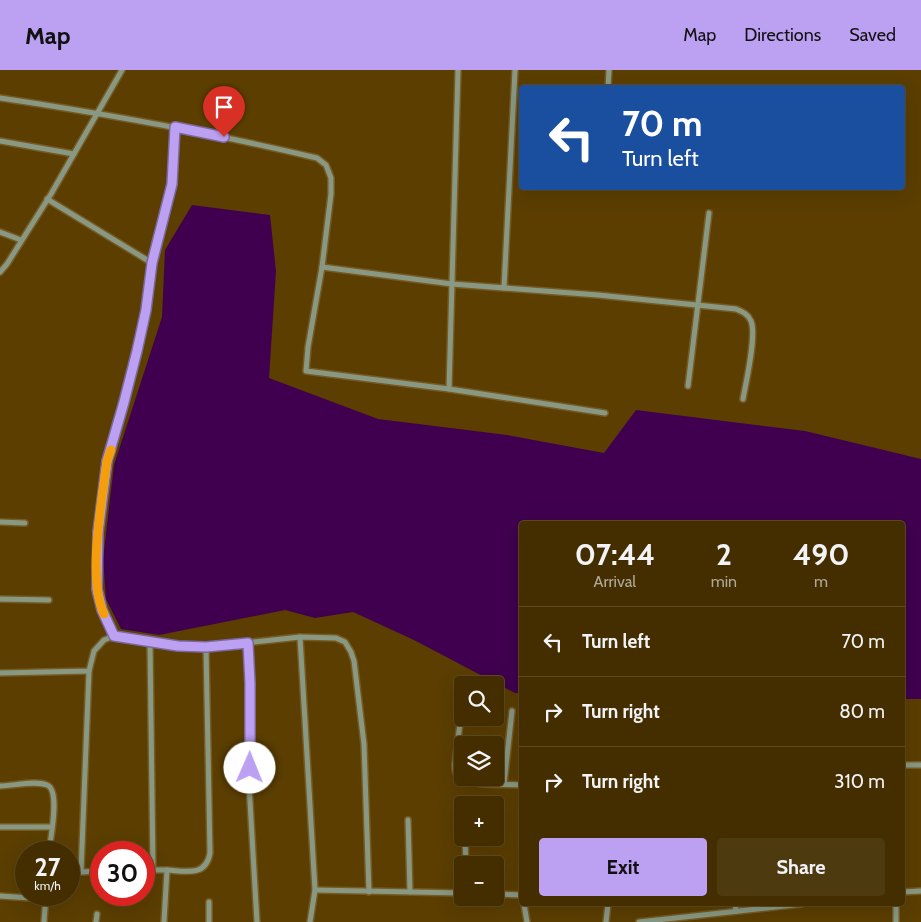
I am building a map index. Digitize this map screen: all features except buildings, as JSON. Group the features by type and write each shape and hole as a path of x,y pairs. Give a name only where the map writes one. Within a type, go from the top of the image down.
{"street":[{"path":"0,272 7,264 47,199 122,70"},
{"path":"449,389 458,70"},
{"path":"504,288 515,70"},
{"path":"608,85 609,70"},
{"path":"0,98 99,112 240,140 317,158 326,165 331,178 331,194 306,371 449,389 605,412"},
{"path":"114,636 102,610 97,589 98,532 107,461 137,351 146,310 152,263 172,184 175,127"},
{"path":"0,141 74,154"},
{"path":"47,199 152,263"},
{"path":"688,386 708,213"},
{"path":"0,232 21,240"},
{"path":"322,267 452,284 598,295 736,309 745,313 750,320 753,338 743,399"},
{"path":"0,522 24,523"},
{"path":"0,599 49,600"},
{"path":"90,872 80,872 88,671 94,651 104,640 114,636 150,643 206,647 300,637 336,638 345,642 354,661 364,744 369,892"},
{"path":"300,637 315,890 310,922"},
{"path":"150,643 153,841"},
{"path":"248,643 250,784 257,922"},
{"path":"155,870 193,871 202,869 208,863 210,853 206,647"},
{"path":"0,673 88,671"},
{"path":"512,711 504,784 519,785"},
{"path":"905,765 921,765"},
{"path":"0,786 37,783 47,784 50,787 55,799 50,841"},
{"path":"408,820 410,892"},
{"path":"0,827 51,827"},
{"path":"164,922 167,870"},
{"path":"315,890 454,894"},
{"path":"905,892 921,891"},
{"path":"504,894 519,895"},
{"path":"0,896 15,896"},
{"path":"208,902 209,922"},
{"path":"44,922 45,906"},
{"path":"524,906 527,922"},
{"path":"606,922 608,906"},
{"path":"736,906 736,911"},
{"path":"639,922 767,906"},
{"path":"896,906 896,922"},
{"path":"96,922 97,914"}],"shaded area":[{"path":"192,205 270,215 276,271 269,378 378,419 507,435 604,453 636,410 805,431 921,459 921,699 905,699 905,521 519,521 519,693 504,687 504,676 483,676 414,640 353,612 315,618 285,610 159,635 121,629 106,599 103,559 114,465 162,317 165,250"}],"slow traffic":[{"path":"104,614 97,589 98,532 107,461 111,450"}],"route":[{"path":"224,137 175,127 172,184 152,263 146,310 137,351 107,461 98,532 97,589 102,610 114,636 178,646 206,647 248,643 250,768"}]}
